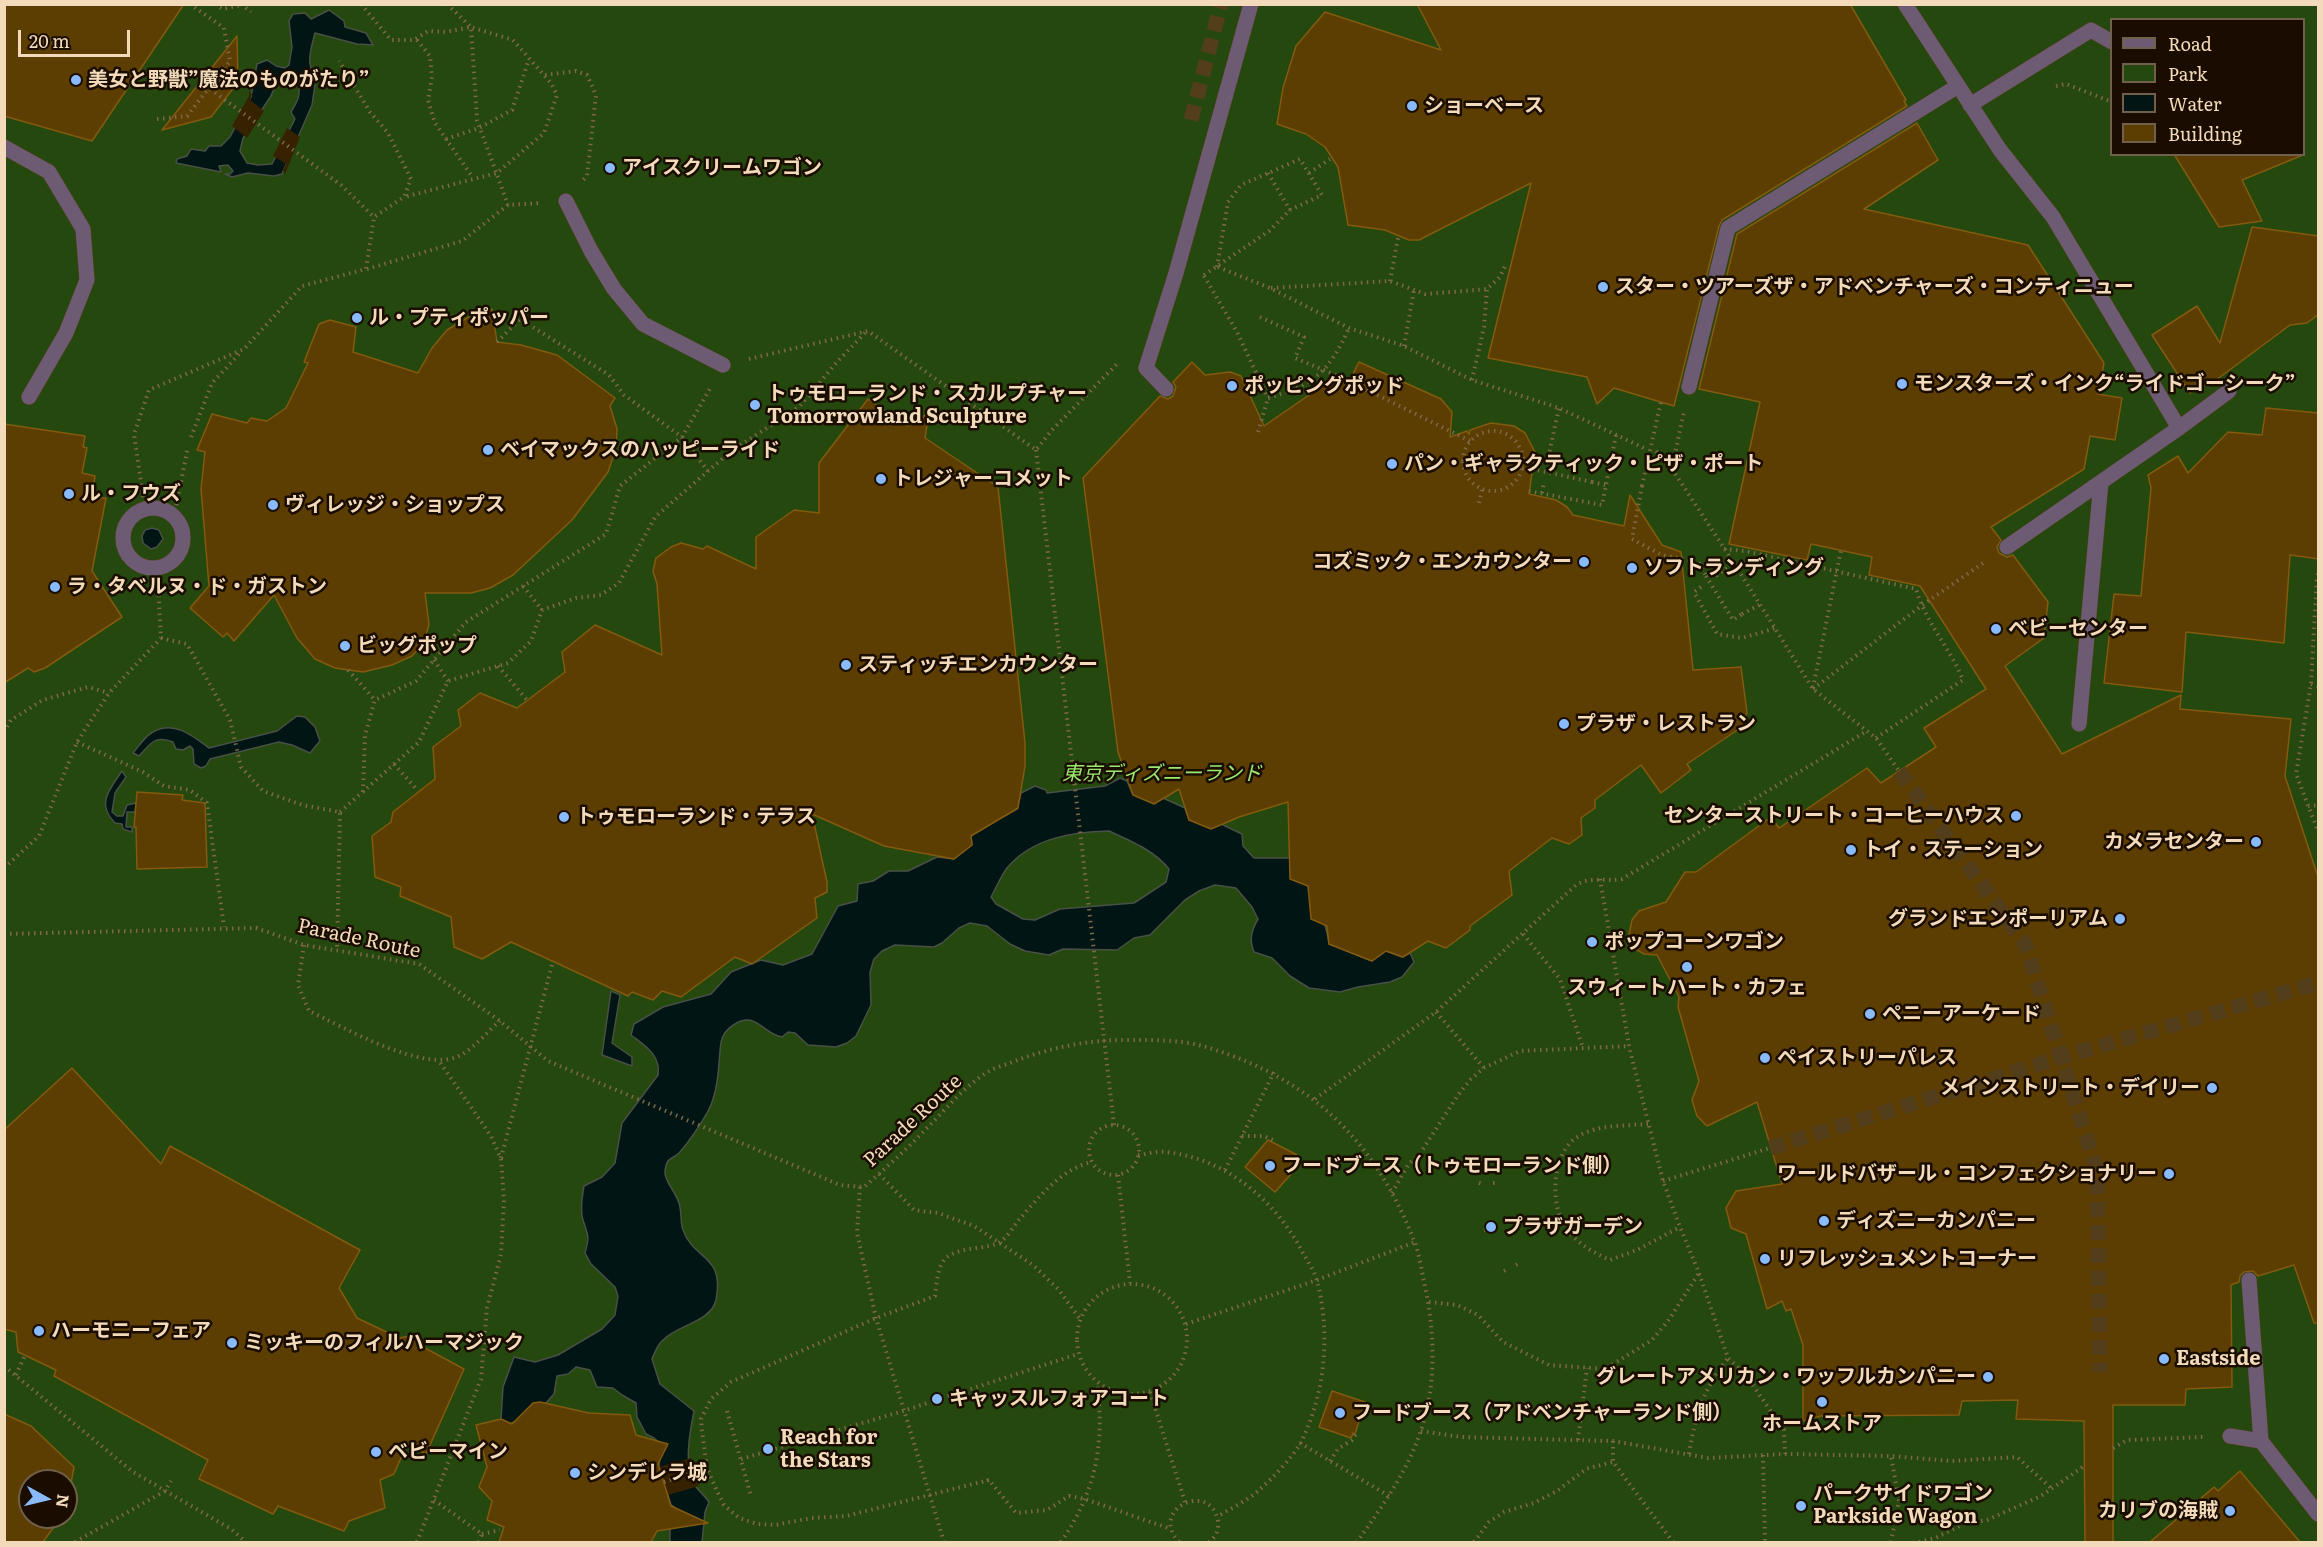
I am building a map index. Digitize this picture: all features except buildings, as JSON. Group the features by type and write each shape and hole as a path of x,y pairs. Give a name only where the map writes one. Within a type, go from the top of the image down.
{"street":[{"path":"1166,389 1146,368 1176,273 1251,4"},
{"path":"1905,4 2000,150 2053,217 2180,428"},
{"path":"1971,105 2091,30 2110,41"},
{"path":"1689,387 1728,228 1958,86"},
{"path":"4,147 49,172 83,229 87,280 66,333 30,397"},
{"path":"566,201 614,290 643,324 723,365"},
{"path":"2007,547 2180,428 2229,391"},
{"path":"2079,724 2100,482"},
{"path":"145,509 160,509 174,517 182,533 179,552 166,565 157,568 137,564 125,549 123,539 124,529 129,520 145,509"},
{"path":"2249,1280 2260,1441 2319,1514"},
{"path":"2230,1436 2260,1441"}],"path":[{"path":"157,119 187,116 230,61 224,28 190,4"},
{"path":"215,4 223,9 241,5 251,12"},
{"path":"361,4 391,40 417,40 428,32 446,33 471,27"},
{"path":"366,269 374,217 404,197 497,172 544,133 557,95 544,75 513,40 471,27 447,4"},
{"path":"471,27 477,120 508,205"},
{"path":"417,40 430,56 432,77 429,100 435,123 473,178"},
{"path":"446,139 480,128 512,110 530,59"},
{"path":"339,61 370,112 388,132 411,178 404,197"},
{"path":"190,437 212,383 302,286 462,241 508,205 566,201 587,176 597,95 587,75 576,71 544,75"},
{"path":"2055,86 2066,84 2110,101"},
{"path":"210,89 341,185 374,217"},
{"path":"1198,280 1204,275 1217,267 1269,231 1290,210 1322,195 1300,159 1241,185 1228,202 1217,267"},
{"path":"1309,173 1330,159"},
{"path":"1268,173 1290,210"},
{"path":"1390,280 1398,238"},
{"path":"1270,288 1390,280 1425,294 1487,289 1500,278 1506,264"},
{"path":"1217,267 1270,288 1349,328 1404,346 1472,380 1559,408 1646,449"},
{"path":"1204,275 1237,332 1268,398 1258,432"},
{"path":"1472,380 1484,327 1487,289"},
{"path":"1404,346 1414,290"},
{"path":"1260,317 1304,337 1295,358 1345,379 1470,441"},
{"path":"497,342 520,319 609,375 624,394 682,437 708,471"},
{"path":"1268,398 1295,390 1312,380 1337,355 1349,328"},
{"path":"542,610 576,598 601,595 619,583 655,517 730,452 799,407 836,363 868,331"},
{"path":"363,792 365,735 375,700 416,681 466,622 606,534 620,486 682,437 723,365 868,331 1036,450"},
{"path":"145,509 134,434 149,390 244,349"},
{"path":"1114,1125 1036,450 1122,359"},
{"path":"1672,469 1689,387"},
{"path":"1660,402 1632,539 1662,555 1699,562 1733,620 1761,604"},
{"path":"1546,463 1559,408"},
{"path":"1487,431 1506,433 1520,446 1522,468 1515,482 1500,491 1482,489 1467,477 1463,458 1470,441 1487,431"},
{"path":"1529,491 1602,505 1616,435"},
{"path":"174,517 188,447"},
{"path":"1656,451 1672,469 1761,604 1813,689 1876,738 1899,771"},
{"path":"1522,468 1606,485"},
{"path":"1542,493 1544,482"},
{"path":"1479,503 1482,489"},
{"path":"1813,689 1921,606 2007,547"},
{"path":"1724,549 1745,551 1916,589 1921,606 1957,665 1963,680 1876,738"},
{"path":"1813,689 1841,550"},
{"path":"1716,576 1734,563"},
{"path":"4,868 39,836 77,742 109,693 161,638 157,568"},
{"path":"2319,574 2317,576 2311,684 2296,774 2319,831"},
{"path":"523,586 542,610"},
{"path":"1701,586 1694,592 1718,634 1742,638 1776,628"},
{"path":"337,951 340,812 419,742 448,681 508,663 531,641 542,610"},
{"path":"161,638 187,644 230,720 241,767 263,791 302,805 340,812"},
{"path":"434,660 448,681"},
{"path":"498,666 527,700"},
{"path":"348,670 375,700"},
{"path":"2311,684 2319,686"},
{"path":"4,732 11,720 43,700 88,687 109,693"},
{"path":"1315,1099 1437,1012 1575,885 1587,879 1610,881 1622,879 1867,731"},
{"path":"77,742 143,772 164,786 190,790 207,803 224,927"},
{"path":"394,764 418,791"},
{"path":"2308,806 2319,805"},
{"path":"1600,879 1629,1046 1663,1181 1699,1273 1728,1358 1745,1374 1784,1430 1785,1454"},
{"name":"Parade Route","path":"4,934 256,928 304,945 419,964 500,1021 548,1061 830,1182 860,1187 864,1187 899,1157 952,1103 987,1072 1040,1051 1104,1040 1162,1041 1208,1047 1274,1072 1315,1099 1379,1167 1415,1242 1429,1302 1432,1338 1430,1388 1421,1431 1409,1461 1389,1496 1357,1542"},
{"path":"1523,934 1560,979 1583,1048"},
{"path":"304,945 298,985 309,1011 408,1056 439,1061 461,1055 500,1021"},
{"path":"417,1542 481,1379 487,1308 501,1254 504,1200 501,1159 553,961"},
{"path":"1437,1012 1484,1068"},
{"path":"1391,1194 1408,1165 1421,1152 1458,1095 1484,1068 1520,1051 1629,1046"},
{"path":"439,1061 491,1136 501,1159"},
{"path":"1225,1170 1274,1072"},
{"path":"1648,1124 1594,1129 1572,1140 1557,1164 1555,1198 1567,1230 1591,1252 1610,1260 1637,1250 1680,1227"},
{"path":"1114,1125 1123,1126 1130,1131 1139,1146 1138,1155 1127,1172 1108,1174 1099,1170 1089,1155 1092,1138 1096,1132 1114,1125"},
{"path":"1242,1136 1264,1136 1275,1141"},
{"path":"1663,1181 1770,1148"},
{"path":"1138,1155 1164,1152 1195,1159 1225,1170 1253,1188 1278,1214 1296,1240 1317,1280 1325,1330 1322,1376 1314,1407 1300,1443 1259,1491 1217,1517"},
{"path":"1092,1162 1067,1173 1045,1192 1000,1242 960,1251 946,1258 938,1275 935,1296 876,1318 731,1382 711,1399 701,1419 707,1468 724,1505 739,1518 757,1524 775,1525 811,1518 846,1516 989,1480 1016,1513 1047,1510 1069,1496 1085,1499 1171,1529"},
{"path":"879,1174 914,1210 938,1213 974,1226 1033,1265 1059,1290 1080,1319"},
{"path":"1118,1174 1130,1283"},
{"path":"860,1187 857,1233 876,1318 944,1542"},
{"path":"1186,1324 1317,1280 1415,1242"},
{"path":"1516,1265 1521,1262"},
{"path":"1429,1302 1457,1305 1478,1315 1503,1342 1548,1365 1605,1369 1652,1340 1668,1322 1699,1273"},
{"path":"1130,1283 1149,1286 1165,1294 1178,1307 1186,1324 1188,1345 1182,1365 1169,1382 1150,1392 1132,1395 1114,1392 1097,1383 1086,1370 1078,1354 1077,1337 1080,1319 1100,1294 1114,1286 1130,1283"},
{"path":"741,1458 903,1411 1078,1354"},
{"path":"16,1375 26,1355"},
{"path":"1689,1454 1695,1419 1702,1397 1728,1358"},
{"path":"4,1366 133,1472 231,1529 246,1542"},
{"path":"1578,1440 1587,1368"},
{"path":"1061,1542 1085,1499 1099,1458 1101,1415 1097,1383"},
{"path":"1150,1392 1185,1502"},
{"path":"727,1411 751,1496"},
{"path":"1421,1431 1461,1437 1613,1441 1708,1458 1785,1454 1891,1456 1951,1461 2017,1456 2052,1489"},
{"path":"1330,1461 1338,1449 1352,1440 1356,1434"},
{"path":"2113,1448 2127,1440 2230,1436"},
{"path":"1613,1441 1612,1462 1673,1542"},
{"path":"1300,1443 1389,1496"},
{"path":"1763,1455 1765,1542"},
{"path":"1891,1456 1899,1501 1891,1542"},
{"path":"1474,1542 1489,1522 1504,1512 1534,1503 1557,1491 1586,1469 1612,1462"},
{"path":"1918,1542 1935,1538 1964,1524 1987,1520 2041,1496 2084,1466"},
{"path":"664,1482 707,1468"},
{"path":"75,1542 165,1491 171,1480"},
{"path":"434,1500 482,1534 500,1530"},
{"path":"1179,1542 1173,1537 1171,1520 1174,1512 1185,1502 1194,1500 1212,1508 1217,1517 1219,1525 1217,1533 1209,1542"},
{"path":"479,1542 482,1534"}],"green space":[{"name":"東京ディズニーランド","path":"5,5 2318,5 2318,1542 5,1542"}],"water":[{"path":"329,10 344,21 345,27 366,33 373,45 357,44 315,33 310,56 311,67 316,78 312,105 282,174 274,176 248,173 232,177 225,174 233,171 228,165 219,166 221,172 176,163 177,159 187,156 191,149 205,151 209,146 221,146 230,137 251,97 257,64 267,60 276,66 285,68 289,65 292,47 289,21 293,14 305,13 311,19","holes":["295,77 299,80 298,97 291,112 295,119 272,164 247,163 240,151 243,138 277,86"]},
{"path":"152,528 159,530 163,539 157,547 151,549 143,543 142,536 145,530"},
{"path":"297,716 305,717 315,727 320,741 310,753 279,742 210,759 206,766 201,768 194,764 193,749 190,746 183,750 176,749 173,742 167,740 157,740 139,756 133,753 147,736 161,729 183,731 209,748 277,731"},
{"path":"122,771 126,777 115,793 112,812 117,816 123,816 127,805 136,803 135,812 127,812 126,827 132,827 132,832 123,829 122,824 115,823 106,810 106,797"},
{"path":"1120,778 1127,781 1133,795 1163,798 1185,808 1189,820 1221,824 1242,834 1243,846 1254,858 1290,858 1320,910 1329,944 1372,961 1386,951 1402,957 1410,953 1414,962 1402,977 1390,982 1340,992 1309,988 1290,976 1272,958 1254,952 1252,936 1258,919 1252,907 1236,888 1215,885 1185,900 1150,935 1134,938 1117,950 1063,949 1049,955 1025,951 1010,944 987,926 970,923 959,928 934,947 895,945 882,951 874,959 870,972 871,1005 856,1036 836,1047 808,1045 795,1033 788,1032 782,1037 775,1035 749,1020 735,1024 726,1032 721,1041 716,1086 710,1107 687,1143 668,1161 665,1173 679,1203 682,1227 688,1240 707,1259 716,1274 718,1285 716,1300 708,1313 663,1340 652,1359 660,1384 694,1411 688,1462 692,1481 709,1502 705,1512 702,1542 670,1542 670,1529 676,1526 678,1514 671,1505 659,1467 661,1444 646,1434 637,1417 636,1403 613,1388 597,1387 590,1370 576,1367 568,1374 557,1376 554,1394 546,1403 533,1403 527,1415 510,1424 501,1419 503,1387 514,1357 535,1362 558,1355 602,1329 615,1315 618,1296 615,1287 591,1264 585,1253 588,1236 582,1216 582,1203 584,1186 602,1177 615,1163 622,1123 658,1075 654,1056 631,1035 634,1024 663,1007 711,994 731,972 761,960 783,965 812,954 838,906 857,901 858,884 873,881 889,871 908,871 937,857 954,859 972,845 971,835 982,820 992,823 1017,809 1021,793 1035,786 1046,790 1047,793 1105,786","holes":["1109,831 1149,851 1163,862 1169,869 1166,882 1134,903 1060,909 1035,920 1023,919 996,904 991,897 1007,868 1028,850 1041,843 1067,835"]},
{"path":"611,991 620,995 612,1043 632,1057 632,1066 602,1055"}],"pier":[{"path":"249,91 252,94 250,100 264,111 247,138 232,126 249,96"},
{"path":"287,128 300,137 285,174 283,171 286,164 273,156"},
{"path":"691,1458 692,1472 699,1486 668,1495 659,1467"}],"tunnel":[{"path":"1191,120 1221,4"},
{"path":"1899,771 2025,944 2097,1171 2100,1372"},
{"path":"1770,1148 2062,1057 2318,983"}],"place":[{"name":"美女と野獣”魔法のものがたり”","path":"76,80"},
{"name":"ショーベース","path":"1412,106"},
{"name":"アイスクリームワゴン","path":"610,168"},
{"name":"スター・ツアーズザ・アドベンチャーズ・コンティニュー","path":"1603,287"},
{"name":"ル・プティポッパー","path":"357,318"},
{"name":"モンスターズ・インク“ライドゴーシーク”","path":"1902,384"},
{"name":"ポッピングポッド","path":"1232,386"},
{"name":"トゥモローランド・スカルプチャー Tomorrowland Sculpture","path":"755,405"},
{"name":"ベイマックスのハッピーライド","path":"488,450"},
{"name":"パン・ギャラクティック・ピザ・ポート","path":"1392,464"},
{"name":"トレジャーコメット","path":"881,479"},
{"name":"ル・フウズ","path":"69,494"},
{"name":"ヴィレッジ・ショップス","path":"273,505"},
{"name":"コズミック・エンカウンター","path":"1584,562"},
{"name":"ソフトランディング","path":"1632,568"},
{"name":"ラ・タベルヌ・ド・ガストン","path":"55,587"},
{"name":"ベビーセンター","path":"1996,629"},
{"name":"ビッグポップ","path":"345,646"},
{"name":"スティッチエンカウンター","path":"846,665"},
{"name":"プラザ・レストラン","path":"1564,724"},
{"name":"センターストリート・コーヒーハウス","path":"2016,816"},
{"name":"トゥモローランド・テラス","path":"564,817"},
{"name":"カメラセンター","path":"2256,842"},
{"name":"トイ・ステーション","path":"1851,850"},
{"name":"グランドエンポーリアム","path":"2120,919"},
{"name":"ポップコーンワゴン","path":"1592,942"},
{"name":"スウィートハート・カフェ","path":"1687,967"},
{"name":"ペニーアーケード","path":"1870,1014"},
{"name":"ペイストリーパレス","path":"1765,1058"},
{"name":"メインストリート・デイリー","path":"2212,1088"},
{"name":"フードブース（トゥモローランド側）","path":"1270,1166"},
{"name":"ワールドバザール・コンフェクショナリー","path":"2169,1174"},
{"name":"ディズニーカンパニー","path":"1824,1221"},
{"name":"プラザガーデン","path":"1491,1227"},
{"name":"リフレッシュメントコーナー","path":"1765,1259"},
{"name":"ハーモニーフェア","path":"39,1331"},
{"name":"ミッキーのフィルハーマジック","path":"232,1343"},
{"name":"Eastside","path":"2164,1359"},
{"name":"グレートアメリカン・ワッフルカンパニー","path":"1988,1377"},
{"name":"キャッスルフォアコート","path":"937,1399"},
{"name":"ホームストア","path":"1822,1402"},
{"name":"フードブース（アドベンチャーランド側）","path":"1340,1413"},
{"name":"Reach for the Stars","path":"768,1449"},
{"name":"ベビーマイン","path":"376,1452"},
{"name":"シンデレラ城","path":"575,1473"},
{"name":"パークサイドワゴン Parkside Wagon","path":"1801,1506"},
{"name":"カリブの海賊","path":"2230,1511"}]}
